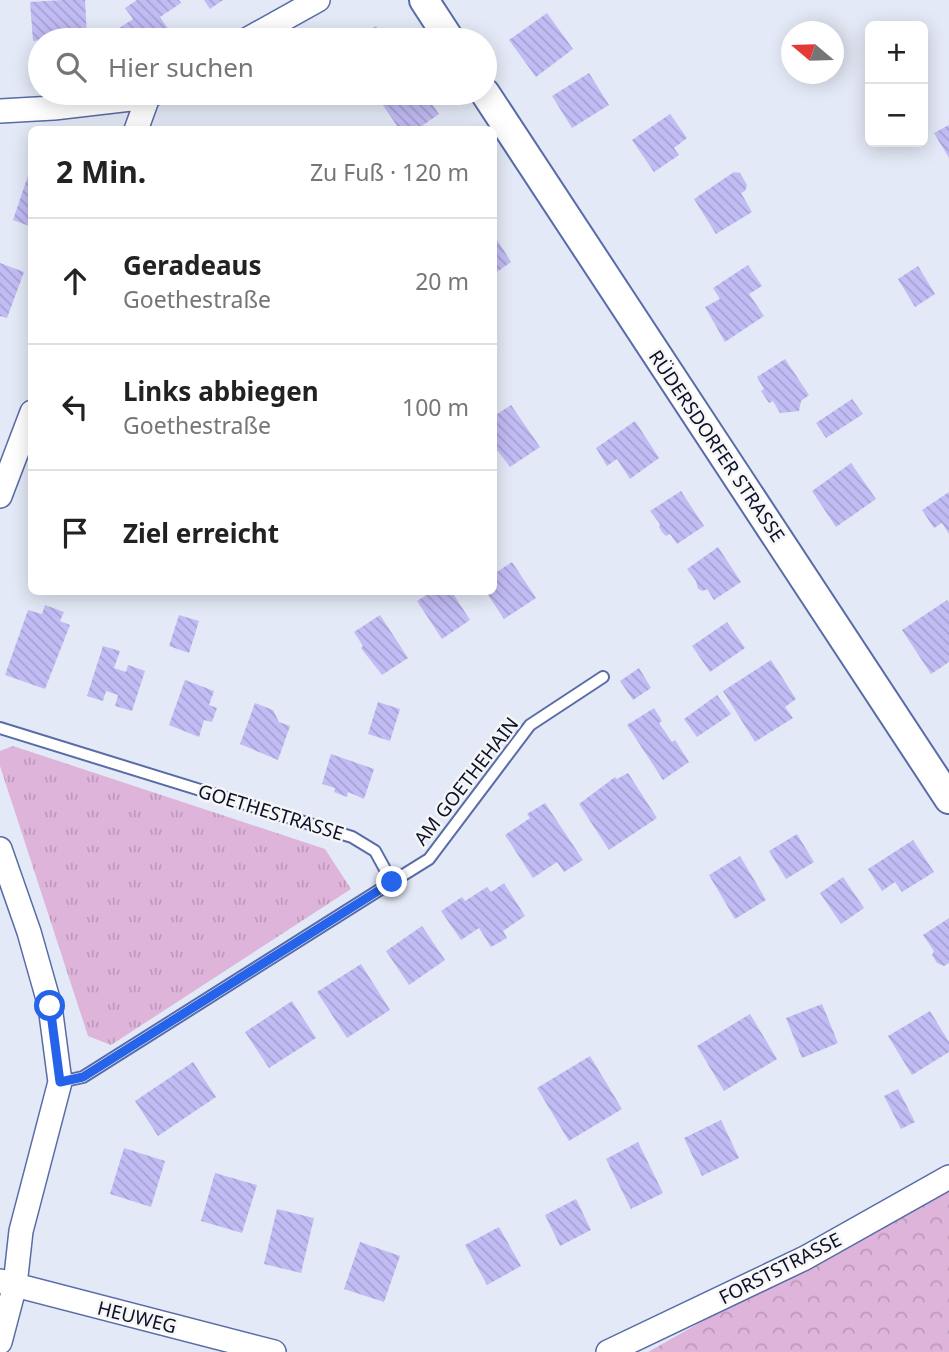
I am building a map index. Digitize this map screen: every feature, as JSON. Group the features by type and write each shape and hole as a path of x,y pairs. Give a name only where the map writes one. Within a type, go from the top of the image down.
{"street":[{"path":"268,28 318,0"},
{"path":"424,0 442,28"},
{"path":"0,111 77,105"},
{"path":"138,126 147,105"},
{"name":"RÜDERSDORFER STRASSE","path":"493,105 949,799"},
{"path":"0,496 28,422"},
{"path":"0,849 29,932 50,1006 60,1082 7,1283 0,1342"},
{"name":"FORSTSTRASSE","path":"608,1352 805,1258 949,1177"},
{"name":"HEUWEG","path":"7,1283 274,1352"}],"lane":[{"name":"AM GOETHEHAIN","path":"392,882 429,859 530,724 603,677"},
{"name":"GOETHESTRASSE","path":"0,727 352,837 375,851 392,882"},
{"path":"60,1082 83,1077 392,882"}],"green space":[{"path":"13,746 325,849 351,889 111,1045 88,1036 0,766 0,751"},
{"path":"949,1182 949,1352 648,1352"}],"building":[{"path":"85,0 87,28 32,28 30,2"},
{"path":"137,0 179,0 181,3 160,17 168,28 119,28 133,19 125,8"},
{"path":"204,0 223,0 210,9"},
{"path":"547,13 573,49 536,77 509,40"},
{"path":"589,73 609,105 572,128 552,96"},
{"path":"383,105 433,105 439,114 422,126 397,126"},
{"path":"670,114 687,138 674,148 679,155 654,172 632,140"},
{"path":"949,125 949,158 934,133"},
{"path":"734,172 740,173 747,185 741,193 752,212 716,234 694,199"},
{"path":"28,176 28,226 13,220"},
{"path":"497,240 511,262 497,272"},
{"path":"0,263 24,272 7,318 0,316"},
{"path":"748,265 762,286 749,294 764,316 725,342 705,307 720,299 713,288"},
{"path":"918,266 935,294 915,307 898,279"},
{"path":"785,359 809,395 801,401 799,411 780,413 773,401 769,403 761,391 764,389 757,377"},
{"path":"852,399 863,414 826,438 816,423"},
{"path":"511,405 540,447 510,467 497,452 497,414"},
{"path":"635,421 659,458 630,479 617,459 607,466 596,448"},
{"path":"851,463 876,499 836,527 812,491"},
{"path":"681,491 704,526 677,544 670,534 666,536 662,532 660,524 650,511"},
{"path":"949,492 949,534 942,523 934,528 922,510"},
{"path":"718,547 741,582 714,600 707,589 698,589 696,581 687,569"},
{"path":"512,562 536,598 504,619 488,595 497,595 497,572"},
{"path":"426,595 454,595 470,620 442,639 417,601"},
{"path":"947,600 949,662 931,674 902,630"},
{"path":"45,605 64,612 60,621 70,625 45,689 5,675 28,610 42,614"},
{"path":"179,615 199,621 189,653 169,646"},
{"path":"380,615 408,658 382,675 361,648 363,646 354,632"},
{"path":"727,622 745,648 710,672 692,646"},
{"path":"103,646 120,651 114,668 126,672 128,665 145,671 132,711 115,706 118,695 106,691 103,701 87,696"},
{"path":"771,660 796,699 785,707 793,718 755,742 723,691"},
{"path":"639,668 651,688 633,700 620,681"},
{"path":"185,680 214,691 209,705 217,708 212,722 204,720 199,737 169,725"},
{"path":"717,695 731,714 697,737 684,719"},
{"path":"378,702 400,709 390,741 368,734"},
{"path":"255,703 273,710 279,722 290,726 278,760 240,744"},
{"path":"654,708 662,721 659,723 672,742 675,740 689,762 663,780 627,725"},
{"path":"331,754 374,769 364,799 348,792 347,797 334,792 335,788 322,784"},
{"path":"628,773 657,818 609,850 579,804 615,777 617,779"},
{"path":"545,803 583,860 564,872 557,862 533,878 505,835 530,818 527,814"},
{"path":"797,834 814,862 786,879 769,851"},
{"path":"913,840 934,872 902,892 895,882 882,891 868,869"},
{"path":"740,856 766,900 735,919 709,875"},
{"path":"843,877 864,908 841,924 820,893"},
{"path":"504,883 525,916 503,931 507,938 491,947 479,928 461,940 441,911 462,897 465,901 487,887 491,892"},
{"path":"949,918 949,963 944,966 937,963 932,955 934,951 923,935"},
{"path":"422,926 445,960 409,985 386,951"},
{"path":"361,964 390,1010 347,1038 317,992"},
{"path":"292,1001 316,1038 269,1068 245,1032"},
{"path":"822,1004 838,1043 802,1058 786,1018"},
{"path":"930,1011 949,1042 949,1052 912,1075 888,1036"},
{"path":"750,1014 777,1059 724,1091 697,1046"},
{"path":"590,1056 622,1109 569,1141 537,1088"},
{"path":"193,1062 216,1097 158,1136 135,1101"},
{"path":"898,1089 915,1122 901,1129 884,1096"},
{"path":"721,1120 739,1158 702,1176 684,1138"},
{"path":"638,1142 663,1193 631,1209 606,1159"},
{"path":"124,1148 165,1161 151,1207 110,1194"},
{"path":"215,1173 257,1185 242,1233 201,1221"},
{"path":"576,1199 591,1230 560,1246 545,1215"},
{"path":"277,1209 314,1218 301,1273 264,1264"},
{"path":"499,1227 521,1266 487,1285 465,1245"},
{"path":"360,1242 400,1256 384,1302 344,1289"}],"route":[{"path":"50,1006 60,1082 83,1077 392,882"}]}
